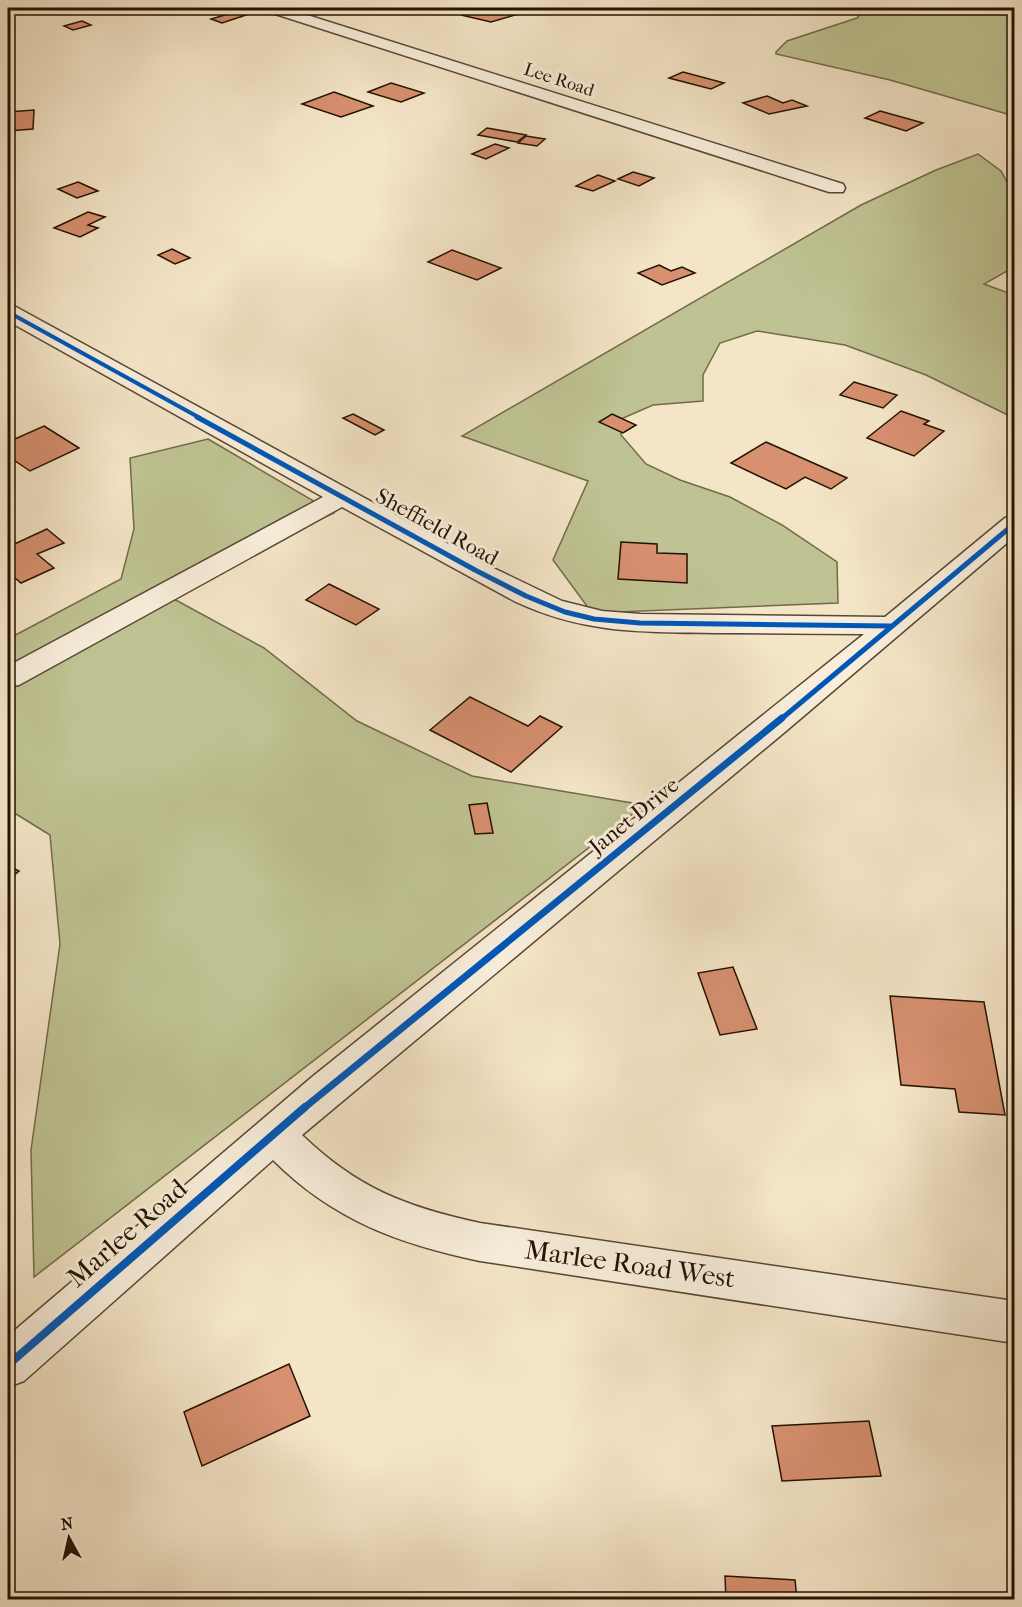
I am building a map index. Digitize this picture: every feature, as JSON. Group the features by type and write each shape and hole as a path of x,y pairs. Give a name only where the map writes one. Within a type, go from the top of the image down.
{"street":[{"name":"Lee Road","path":"271,8 836,188"},
{"name":"Sheffield Road","path":"8,312 475,570 551,607 608,622 891,626"},
{"path":"8,678 344,496"},
{"name":"Janet Drive","path":"274,1134 775,724 1014,524"},
{"name":"Marlee Road West","path":"274,1134 304,1165 340,1192 383,1215 430,1232 492,1244 1014,1322"},
{"name":"Marlee Road","path":"8,1365 274,1134"}],"green space":[{"path":"866,8 1014,8 1014,116 890,80 776,54 787,41 857,18"},
{"path":"978,154 1001,171 1014,195 1014,267 984,284 1014,295 1014,418 926,375 845,345 757,331 720,343 703,375 703,401 653,405 621,419 621,435 646,464 680,480 730,497 782,525 837,562 838,603 592,613 553,560 588,481 462,436 861,205 936,170"},
{"path":"208,439 334,513 161,592 264,648 357,721 472,776 644,805 34,1277 31,1150 60,944 50,835 8,809 8,639 121,579 134,529 130,458"}],"building":[{"path":"413,8 449,8 431,13"},
{"path":"488,8 515,15 491,22 461,15"},
{"path":"235,12 246,15 222,23 211,19"},
{"path":"82,21 91,25 73,30 64,26"},
{"path":"683,72 724,83 711,89 669,78"},
{"path":"391,83 424,93 401,102 368,92"},
{"path":"334,92 373,106 341,117 302,104"},
{"path":"767,96 783,103 792,100 807,106 769,114 743,103"},
{"path":"34,110 33,129 8,131 8,112"},
{"path":"880,111 923,123 906,131 865,118"},
{"path":"487,128 526,135 517,142 478,135"},
{"path":"526,136 545,139 537,146 518,143"},
{"path":"495,144 509,148 486,159 472,154"},
{"path":"633,172 654,178 639,186 618,179"},
{"path":"598,175 615,181 593,191 576,186"},
{"path":"78,182 98,191 77,198 58,189"},
{"path":"88,212 105,217 88,225 98,228 80,237 54,228"},
{"path":"172,249 190,258 175,264 158,255"},
{"path":"452,250 501,268 477,280 428,262"},
{"path":"659,265 671,271 682,267 695,273 662,285 638,273"},
{"path":"854,382 897,395 883,408 840,395"},
{"path":"901,411 929,421 924,424 944,431 914,456 867,438"},
{"path":"353,414 384,430 375,435 343,418"},
{"path":"612,414 636,425 623,433 599,422"},
{"path":"44,426 79,448 30,471 8,456 8,442"},
{"path":"766,442 847,478 831,489 805,477 786,489 731,463"},
{"path":"47,529 64,543 37,554 54,568 21,583 8,572 8,547"},
{"path":"621,542 657,544 657,553 687,554 687,583 618,579"},
{"path":"329,584 379,609 356,625 306,600"},
{"path":"470,697 528,726 540,716 562,727 511,772 430,730"},
{"path":"487,803 493,833 475,834 469,805"},
{"path":"8,865 19,871 8,880"},
{"path":"733,967 757,1029 720,1035 698,973"},
{"path":"890,996 984,1002 1005,1115 959,1112 955,1089 901,1085"},
{"path":"289,1364 310,1416 202,1466 184,1412"},
{"path":"869,1421 881,1476 782,1481 772,1426"},
{"path":"725,1576 795,1580 797,1600 726,1600"}],"cycle path":[{"path":"8,312 475,570 526,596 565,612 587,618 632,623 890,626"},
{"path":"8,1365 326,1089 775,724 1014,524"}]}
